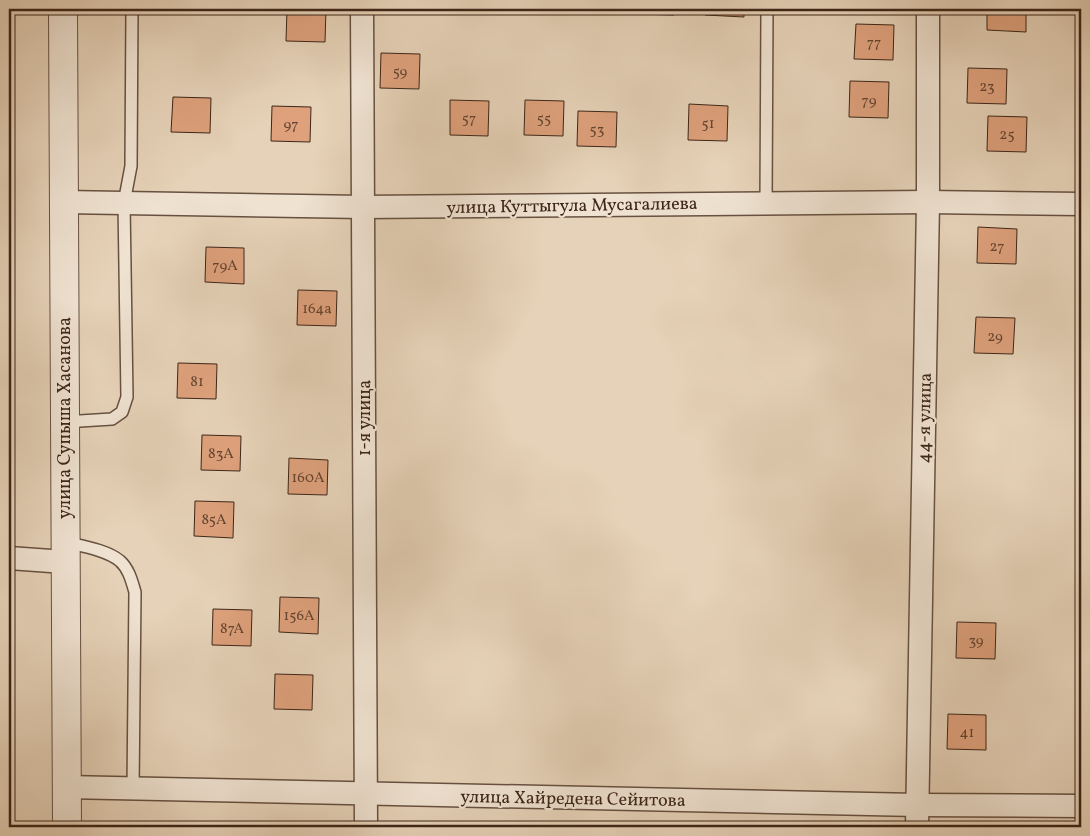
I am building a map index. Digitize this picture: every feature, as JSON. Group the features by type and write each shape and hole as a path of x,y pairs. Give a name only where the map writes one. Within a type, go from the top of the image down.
{"street":[{"name":"улица Супыша Хасанова","path":"63,9 66,827"},
{"name":"1-я улица","path":"362,9 366,827"},
{"name":"44-я улица","path":"917,816 928,202 928,9"},
{"name":"улица Куттыгула Мусагалиева","path":"64,202 363,207 928,202 1081,204"},
{"path":"9,558 65,552"},
{"name":"улица Хайредена Сейитова","path":"65,787 365,794 917,816 1081,806"}],"lane":[{"path":"64,422 112,419 122,412 127,397 124,203 131,166 132,9"},
{"path":"766,203 767,9"},
{"path":"65,552 100,551 120,561 130,575 135,592 133,789"}],"building":[{"path":"287,9 326,9 325,42 286,41"},
{"path":"568,9 607,9 606,14 568,13"},
{"path":"635,9 674,9 674,15 635,14"},
{"path":"705,9 744,9 744,17 705,15"},
{"path":"987,9 1026,9 1026,32 987,30"},
{"path":"1079,13 1081,13 1081,49 1078,49"},
{"path":"856,24 894,25 893,60 854,59"},
{"path":"381,53 420,54 419,89 380,88"},
{"path":"968,68 1007,69 1006,104 967,103"},
{"path":"1080,76 1081,111 1079,111"},
{"path":"850,81 889,82 888,118 849,117"},
{"path":"173,97 211,98 210,133 171,132"},
{"path":"450,100 489,101 488,136 450,135"},
{"path":"525,100 564,101 563,136 524,135"},
{"path":"689,104 728,106 727,141 688,140"},
{"path":"272,106 311,107 310,142 271,141"},
{"path":"578,111 617,112 616,147 577,146"},
{"path":"988,116 1027,117 1026,152 987,151"},
{"path":"978,227 1017,229 1016,264 977,263"},
{"path":"206,247 244,248 244,284 205,282"},
{"path":"298,290 337,291 336,326 297,325"},
{"path":"976,317 1015,318 1013,354 974,353"},
{"path":"178,363 217,364 216,399 177,398"},
{"path":"202,435 241,436 240,471 201,470"},
{"path":"289,458 328,460 327,495 288,494"},
{"path":"195,501 234,502 233,538 194,536"},
{"path":"280,597 319,598 318,634 279,632"},
{"path":"213,609 252,610 251,646 212,645"},
{"path":"957,622 996,623 995,659 956,658"},
{"path":"275,674 313,675 312,710 274,709"},
{"path":"948,714 986,715 986,750 947,749"}]}
